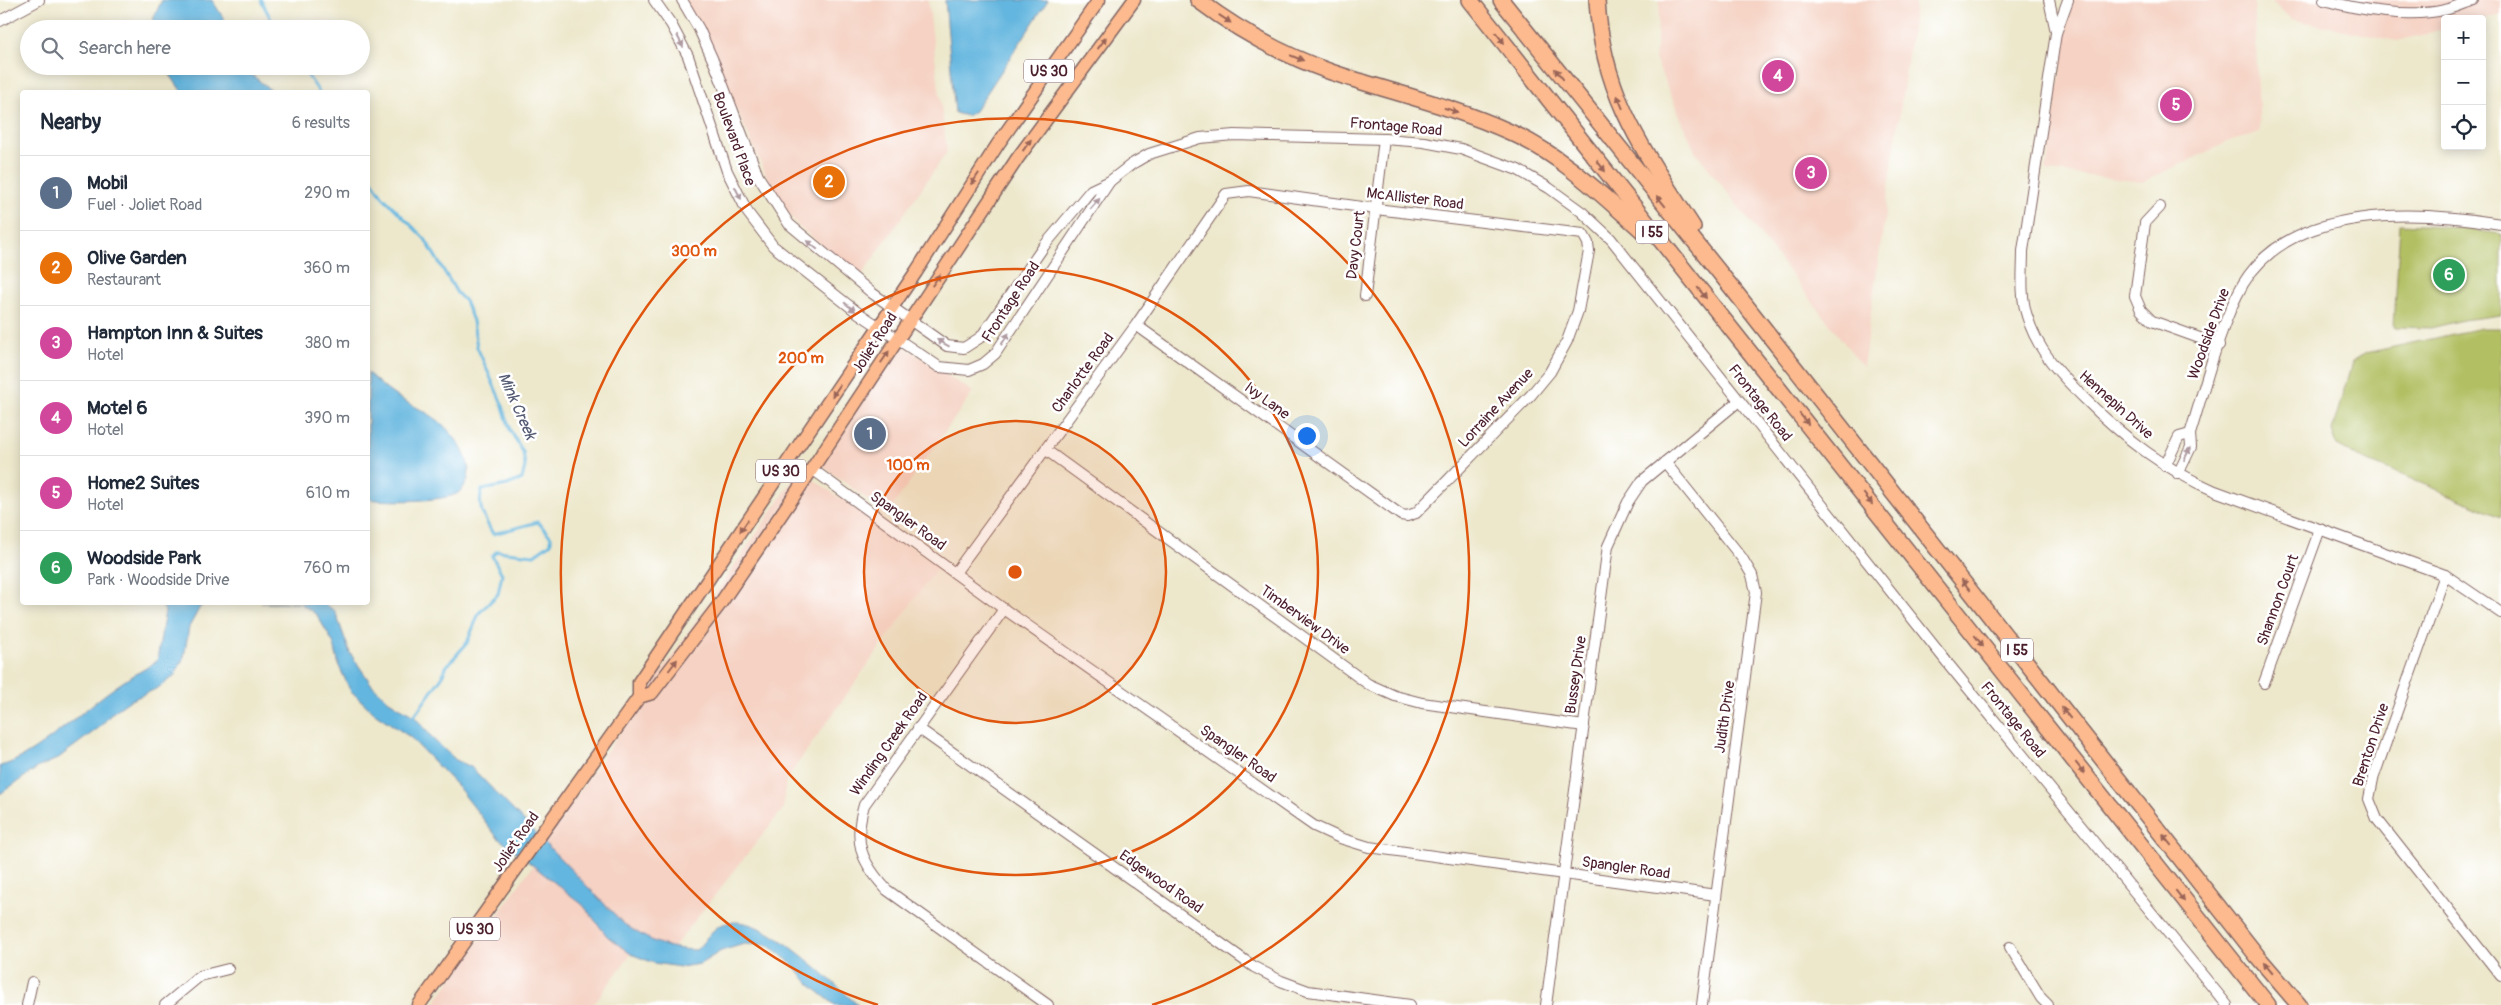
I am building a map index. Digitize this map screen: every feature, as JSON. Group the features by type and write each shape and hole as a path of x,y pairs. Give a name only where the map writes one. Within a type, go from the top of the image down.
{"highway":[{"path":"1198,0 1253,37 1289,54 1330,71 1512,132 1581,176 1675,260"},
{"name":"I 55","path":"1470,0 1675,260 1838,461 2268,1005"},
{"name":"I 55","path":"1500,0 1736,293 2258,957 2299,1005"},
{"path":"1598,0 1599,29 1606,64 1619,101 1641,147 1736,293"}],"main road":[{"name":"Joliet Road","path":"419,1005 639,698 640,682 879,327 998,144 1099,0"},
{"name":"Joliet Road","path":"639,698 652,693 698,634 812,469 1017,159 1134,0"}],"street":[{"path":"0,21 39,0"},
{"name":"Boulevard Place","path":"654,0 671,24 688,56 727,171 748,213 773,246 879,327"},
{"name":"Boulevard Place","path":"682,0 699,29 716,67 758,176 774,204 789,224 807,241 892,307"},
{"path":"2049,0 2056,33"},
{"path":"2056,33 2068,0"},
{"path":"2324,0 2361,8 2403,13 2443,10 2473,0"},
{"name":"Hennepin Drive","path":"2056,33 2023,251 2022,284 2026,314 2037,342 2057,370 2119,433 2178,474 2214,491 2445,575 2501,613"},
{"name":"Frontage Road","path":"892,307 947,346 964,348 981,337 1044,246 1091,190 1110,182 1132,164 1149,154 1200,138 1234,135 1384,139 1424,142 1461,149 1518,170 1549,188 1582,212 1611,239 1950,666 2227,1005"},
{"name":"Davy Court","path":"1365,296 1384,139"},
{"name":"Frontage Road","path":"879,327 939,367 968,370 983,364 995,354 1110,182"},
{"name":"McAllister Road","path":"1234,191 1249,190 1376,209 1583,234 1588,243"},
{"name":"Charlotte Road","path":"955,573 1136,325 1226,194 1234,191"},
{"path":"2160,207 2145,223 2135,296 2140,310 2152,321 2219,345"},
{"name":"Woodside Drive","path":"2178,474 2191,446 2190,434 2233,305 2244,283 2259,262 2282,245 2316,227 2349,219 2420,214 2501,224"},
{"name":"Lorraine Avenue","path":"1407,516 1416,513 1531,395 1550,372 1567,341 1578,312 1585,282 1588,243"},
{"name":"Ivy Lane","path":"1136,325 1400,515 1407,516"},
{"name":"Bussey Drive","path":"1546,1005 1608,546 1633,494 1642,481 1739,401"},
{"name":"Woodside Drive","path":"2165,466 2179,437 2190,434"},
{"name":"Timberview Drive","path":"1046,450 1368,684 1396,696 1422,703 1584,726"},
{"name":"Judith Drive","path":"1665,462 1742,558 1752,575 1756,592 1702,1005"},
{"name":"Spangler Road","path":"812,469 1004,609 1314,826 1340,838 1369,847 1716,895"},
{"name":"Shannon Court","path":"2264,683 2320,529"},
{"name":"Brenton Drive","path":"2445,575 2373,778 2369,799 2377,819 2501,976"},
{"name":"Winding Creek Road","path":"1004,609 864,805 859,823 858,840 863,858 872,874 887,890 1048,1005"},
{"name":"Edgewood Road","path":"918,728 1254,967 1281,981 1308,990 1410,1005"},
{"path":"2010,947 2041,998 2048,1005"},
{"path":"164,1005 200,976 228,969"},
{"path":"27,1005 32,982"}],"shaded area":[{"path":"682,0 928,0 947,152 861,276 798,226 773,190 741,119"},
{"path":"1660,0 1916,0 1863,367 1695,151 1655,59"},
{"path":"2071,0 2254,0 2260,133 2234,139 2143,182 2046,171"},
{"path":"2271,0 2501,0 2501,14 2486,18 2486,15 2441,15 2441,30 2397,41 2291,19"},
{"path":"895,341 973,392 887,514 813,459"},
{"path":"800,470 938,566 786,780 783,809 673,948 654,943 624,924 544,843"},
{"path":"534,864 583,905 607,936 631,954 593,1005 433,1005"}],"green space":[{"path":"2400,224 2441,226 2501,234 2501,315 2463,320 2431,328 2394,327"},
{"path":"2481,328 2501,328 2501,517 2352,454 2337,446 2332,431 2352,362 2366,353"}],"water":[{"path":"162,0 212,0 224,20 154,20"},
{"path":"945,0 1048,0 975,111 967,116 955,113"},
{"path":"170,75 252,75 271,90 181,90"},
{"path":"370,375 394,395 440,422 460,446 468,466 469,476 465,485 458,493 428,500 387,501 370,499"},
{"path":"162,605 203,605 189,627 184,657 174,676 158,688 129,701 112,713 100,727 57,759 37,768 0,794 0,766 13,762 42,744 119,684 157,661 165,611"},
{"path":"303,605 326,605 335,611 350,653 372,685 389,701 414,716 435,741 456,760 471,767 624,924 666,946 696,950 717,927 727,923 742,923 760,928 796,951 858,1005 835,1005 810,985 791,963 768,945 744,944 721,951 700,964 680,967 654,963 631,954 607,936 583,905 497,837 459,788 410,737 373,712 350,690 339,666 334,644 317,615"}],"waterway":[{"name":"Mink Creek","path":"261,0 271,20"},
{"name":"Mink Creek","path":"307,75 318,90"},
{"name":"Mink Creek","path":"370,178 383,197 425,239 457,293 465,301 473,321 477,347 503,406 510,430 523,452 525,466 522,479 507,485 482,490 480,502 487,523 493,534 538,522 551,537 551,543 534,555 497,551 492,556 502,574 498,594 479,613 467,643 446,667 442,677 414,716"}],"place":[{"name":"Motel 6","path":"1778,76"},
{"name":"Home2 Suites","path":"2176,105"},
{"name":"Hampton Inn & Suites","path":"1811,173"},
{"name":"Olive Garden","path":"829,182"},
{"name":"Woodside Park","path":"2449,275"},
{"name":"Mobil","path":"870,434"}]}
